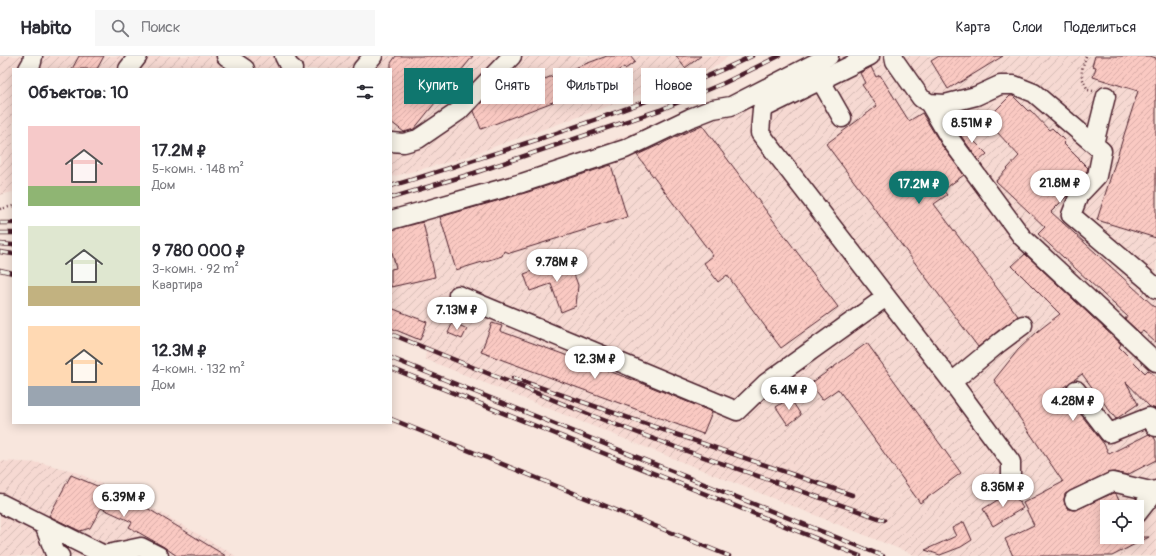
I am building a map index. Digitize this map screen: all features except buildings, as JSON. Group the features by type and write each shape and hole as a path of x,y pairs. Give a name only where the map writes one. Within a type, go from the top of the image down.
{"street":[{"path":"29,68 33,56"},
{"path":"129,68 138,56"},
{"path":"226,56 244,68"},
{"path":"363,68 373,56"},
{"path":"392,142 404,143 418,139 459,111 512,56"},
{"path":"392,220 522,183 625,148 690,118 713,109 731,106 829,56"},
{"path":"870,56 762,109 760,133 1012,462 1011,481"},
{"path":"894,56 895,61 921,98 929,103 950,139 1022,237 1156,362"},
{"path":"821,81 842,118"},
{"path":"929,103 945,104 976,96 1000,85 1014,85 1034,93 1102,151 1097,176 1079,195 1071,215 1154,283"},
{"path":"1094,144 1106,96"},
{"path":"458,295 737,411 766,383 886,297"},
{"path":"952,382 999,342 1023,325"},
{"path":"1076,390 1109,433 1149,417 1156,427"},
{"path":"1074,500 1112,482 1155,491 1144,505"},
{"path":"0,503 104,555 141,547 158,556"},
{"path":"44,525 55,554 60,556"}],"path":[{"path":"1086,56 1082,70 1082,78 1088,90 1106,96"},
{"path":"0,209 12,206"}],"shaded area":[{"path":"0,56 729,56 712,69 706,71 706,68 641,68 641,94 633,97 633,68 553,68 553,104 614,104 460,159 392,177 392,68 12,68 12,192 0,195"},
{"path":"819,56 1156,56 1156,556 917,556 425,359 427,346 392,331 392,209 472,193 760,85"},
{"path":"0,461 41,463 73,471 142,502 236,556 0,556"}],"railway":[{"path":"392,186 445,170 617,112 698,80 752,56"},
{"path":"392,198 474,173 660,110 724,83 779,56"},
{"path":"0,223 12,223"},
{"path":"0,233 12,233"},
{"path":"0,244 12,245"},
{"path":"0,252 12,254"},
{"path":"0,270 12,273"},
{"path":"392,334 593,416 678,448 884,520"},
{"path":"392,358 883,556"},
{"path":"392,368 860,556"},
{"path":"513,378 852,495"},
{"path":"392,419 729,556"}]}
